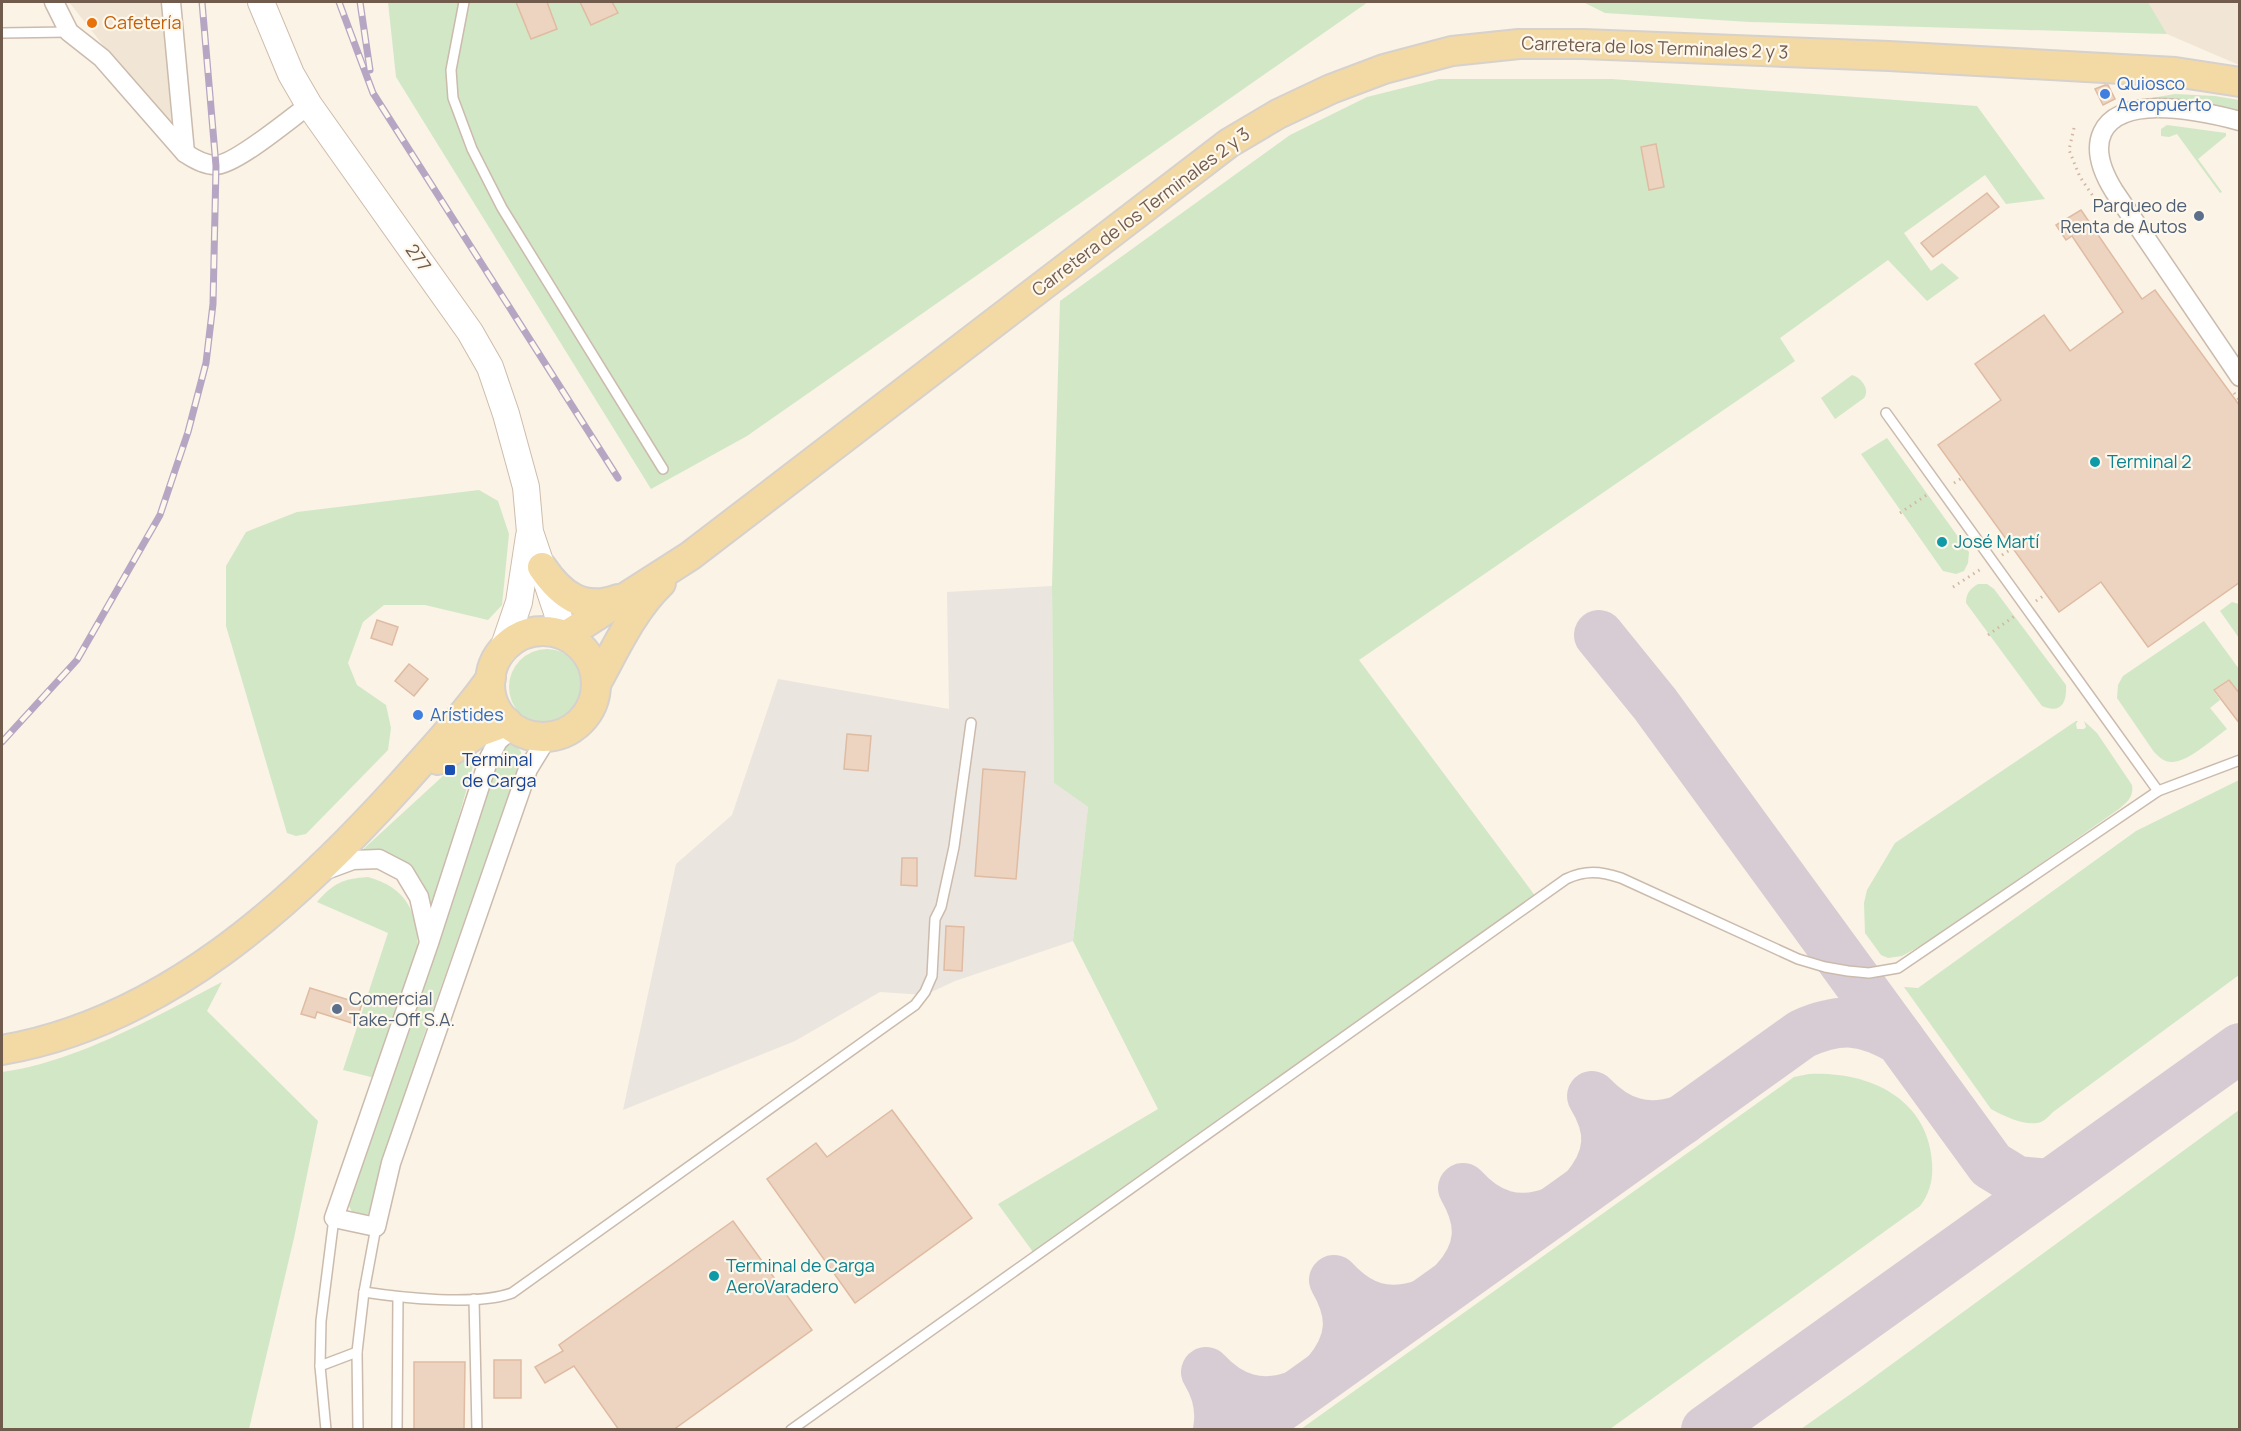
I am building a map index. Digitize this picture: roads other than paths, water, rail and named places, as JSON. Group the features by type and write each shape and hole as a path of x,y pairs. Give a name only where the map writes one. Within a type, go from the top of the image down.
{"main road":[{"name":"Carretera de los Terminales 2 y 3","path":"565,636 690,556 1229,143 1289,109 1331,89 1384,69 1452,51 1519,44 1583,44 1889,56 2163,71 2240,82"},
{"name":"Carretera de los Terminales 2 y 3","path":"596,684 624,633 650,593 690,556"},
{"path":"542,567 562,592 583,602 597,605 628,595"},
{"path":"2,1050 52,1038 95,1023 138,1003 184,978 244,935 318,872 389,798 466,711 496,665 512,642 530,633 553,632 565,636 580,646 591,661 596,684 593,702 583,718 569,730 547,738 524,734 509,725 494,702 496,665"},
{"path":"389,798 479,732 509,725"}],"street":[{"path":"54,2 69,32 102,58 185,153 196,160 216,166 235,159 309,105"},
{"path":"171,2 185,153"},
{"name":"277","path":"261,2 291,74 309,105 470,332 490,367 506,414 526,487 530,532 565,636"},
{"path":"2240,121 2169,109 2135,111 2117,118 2105,128 2098,152 2103,172 2114,191 2240,377"},
{"name":"277","path":"496,665 519,602 530,532"},
{"path":"509,725 489,758 429,944 334,1218 376,1227 391,1163 436,1032 528,769 547,738"},
{"path":"318,872 353,860 379,859 404,872 419,897 429,944"}],"lane":[{"path":"464,2 452,70 453,98 472,149 502,208 663,469"},
{"path":"2,33 69,32"},
{"path":"1886,412 2158,791"},
{"path":"364,1292 398,1297 474,1299 492,1299 512,1293 915,1005 926,992 932,976 935,919 941,907 954,847 971,723"},
{"path":"792,1430 1566,879 1585,872 1606,873 1798,959 1825,968 1869,973 1898,968 2158,791 2240,760"},
{"path":"327,1430 320,1366 321,1321 334,1218"},
{"path":"358,1430 357,1352 364,1292 376,1227"},
{"path":"397,1430 398,1297"},
{"path":"474,1299 477,1430"},
{"path":"320,1366 357,1352"}],"railway":[{"path":"2,742 77,660 160,515 188,432 206,363 213,304 216,166 202,2"},
{"path":"339,2 373,93 618,478"},
{"path":"360,2 370,70"}],"place":[{"name":"Cafetería","path":"92,23"},
{"name":"Quiosco Aeropuerto","path":"2105,94"},
{"name":"Parqueo de Renta de Autos","path":"2199,216"},
{"name":"Terminal 2","path":"2095,462"},
{"name":"José Martí","path":"1942,542"},
{"name":"Arístides","path":"418,715"},
{"name":"Terminal de Carga","path":"450,770"},
{"name":"Comercial Take-Off S.A.","path":"337,1009"},
{"name":"Terminal de Carga AeroVaradero","path":"714,1276"}]}
